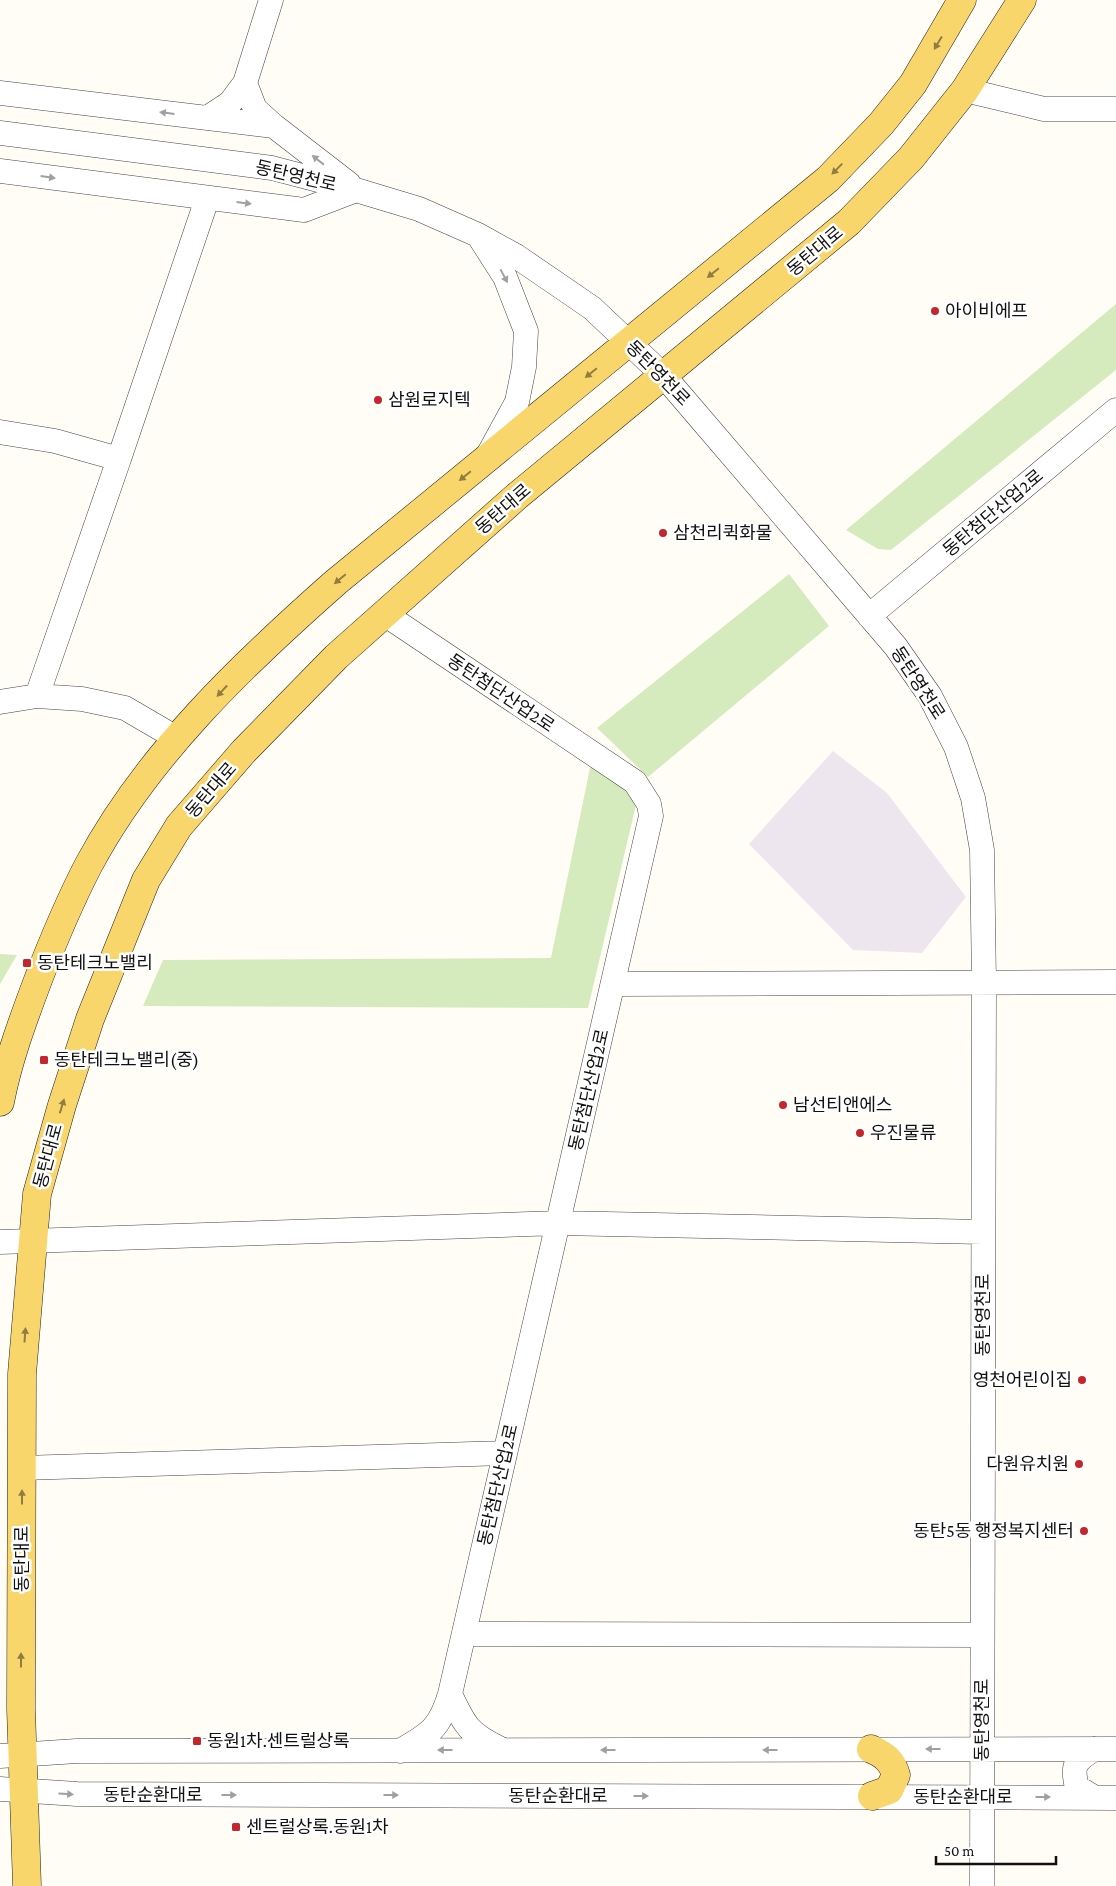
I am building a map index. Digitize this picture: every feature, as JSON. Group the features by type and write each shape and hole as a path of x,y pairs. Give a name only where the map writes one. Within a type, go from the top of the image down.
{"main road":[{"path":"0,1102 5,1073 23,1019 58,927 89,864 146,776 178,739 225,687 278,634 336,582 828,178 881,124 913,84 962,0"},
{"name":"동탄대로","path":"27,1886 13,1790 12,1755 21,1708 22,1374 37,1194 62,1106 90,1019 146,880 179,826 244,751 336,657 386,615 517,496 849,222 911,158 965,90 1022,0"},
{"path":"871,1750 883,1754 892,1763 896,1776 889,1790 872,1796"}],"street":[{"path":"207,118 230,103 245,83 271,0"},
{"path":"245,83 255,109 356,190"},
{"path":"965,90 1044,109 1116,109"},
{"path":"0,93 274,126"},
{"name":"동탄영천로","path":"0,132 272,168 419,209 478,235 516,256 592,308 664,376 896,648 930,696 956,747 974,798 982,850 984,983 982,1886"},
{"path":"0,171 304,210 356,190"},
{"path":"38,696 207,199"},
{"path":"478,235 505,276 526,331 524,367 517,402 486,459"},
{"name":"동탄첨단산업2로","path":"869,616 1116,410"},
{"path":"0,432 55,441 119,459"},
{"name":"동탄첨단산업2로","path":"386,615 635,782 649,804 651,816 450,1694 444,1716 434,1728 420,1739 400,1750"},
{"path":"0,702 38,696 82,699 125,708 178,739"},
{"path":"614,984 1116,982"},
{"path":"984,983 1046,996 1116,996"},
{"path":"0,1242 558,1223 983,1232"},
{"path":"22,1468 505,1453"},
{"path":"464,1634 982,1636"},
{"path":"450,1694 467,1727 479,1739 503,1750"},
{"path":"12,1755 77,1751 1105,1749"},
{"path":"1105,1749 1077,1760 1073,1773 1077,1787 1106,1798"},
{"name":"동탄순환대로","path":"13,1790 76,1794 1106,1798"}],"shaded area":[{"path":"833,751 887,793 966,897 922,953 853,950 749,844"}],"green space":[{"path":"1116,304 1116,370 891,550 878,549 846,530"},
{"path":"789,574 829,626 648,777 597,728"},
{"path":"591,763 616,775 636,805 588,1008 143,1006 163,960 551,958"},
{"path":"0,954 17,955 0,984"}],"place":[{"name":"아이비에프","path":"935,311"},
{"name":"삼원로지텍","path":"378,400"},
{"name":"삼천리퀵화물","path":"663,533"},
{"name":"동탄테크노밸리","path":"27,963"},
{"name":"동탄테크노밸리(중)","path":"44,1060"},
{"name":"남선티앤에스","path":"783,1105"},
{"name":"우진물류","path":"860,1133"},
{"name":"영천어린이집","path":"1082,1380"},
{"name":"다원유치원","path":"1079,1464"},
{"name":"동탄5동 행정복지센터","path":"1084,1531"},
{"name":"동원1차.센트럴상록","path":"197,1741"},
{"name":"센트럴상록.동원1차","path":"236,1827"}]}
